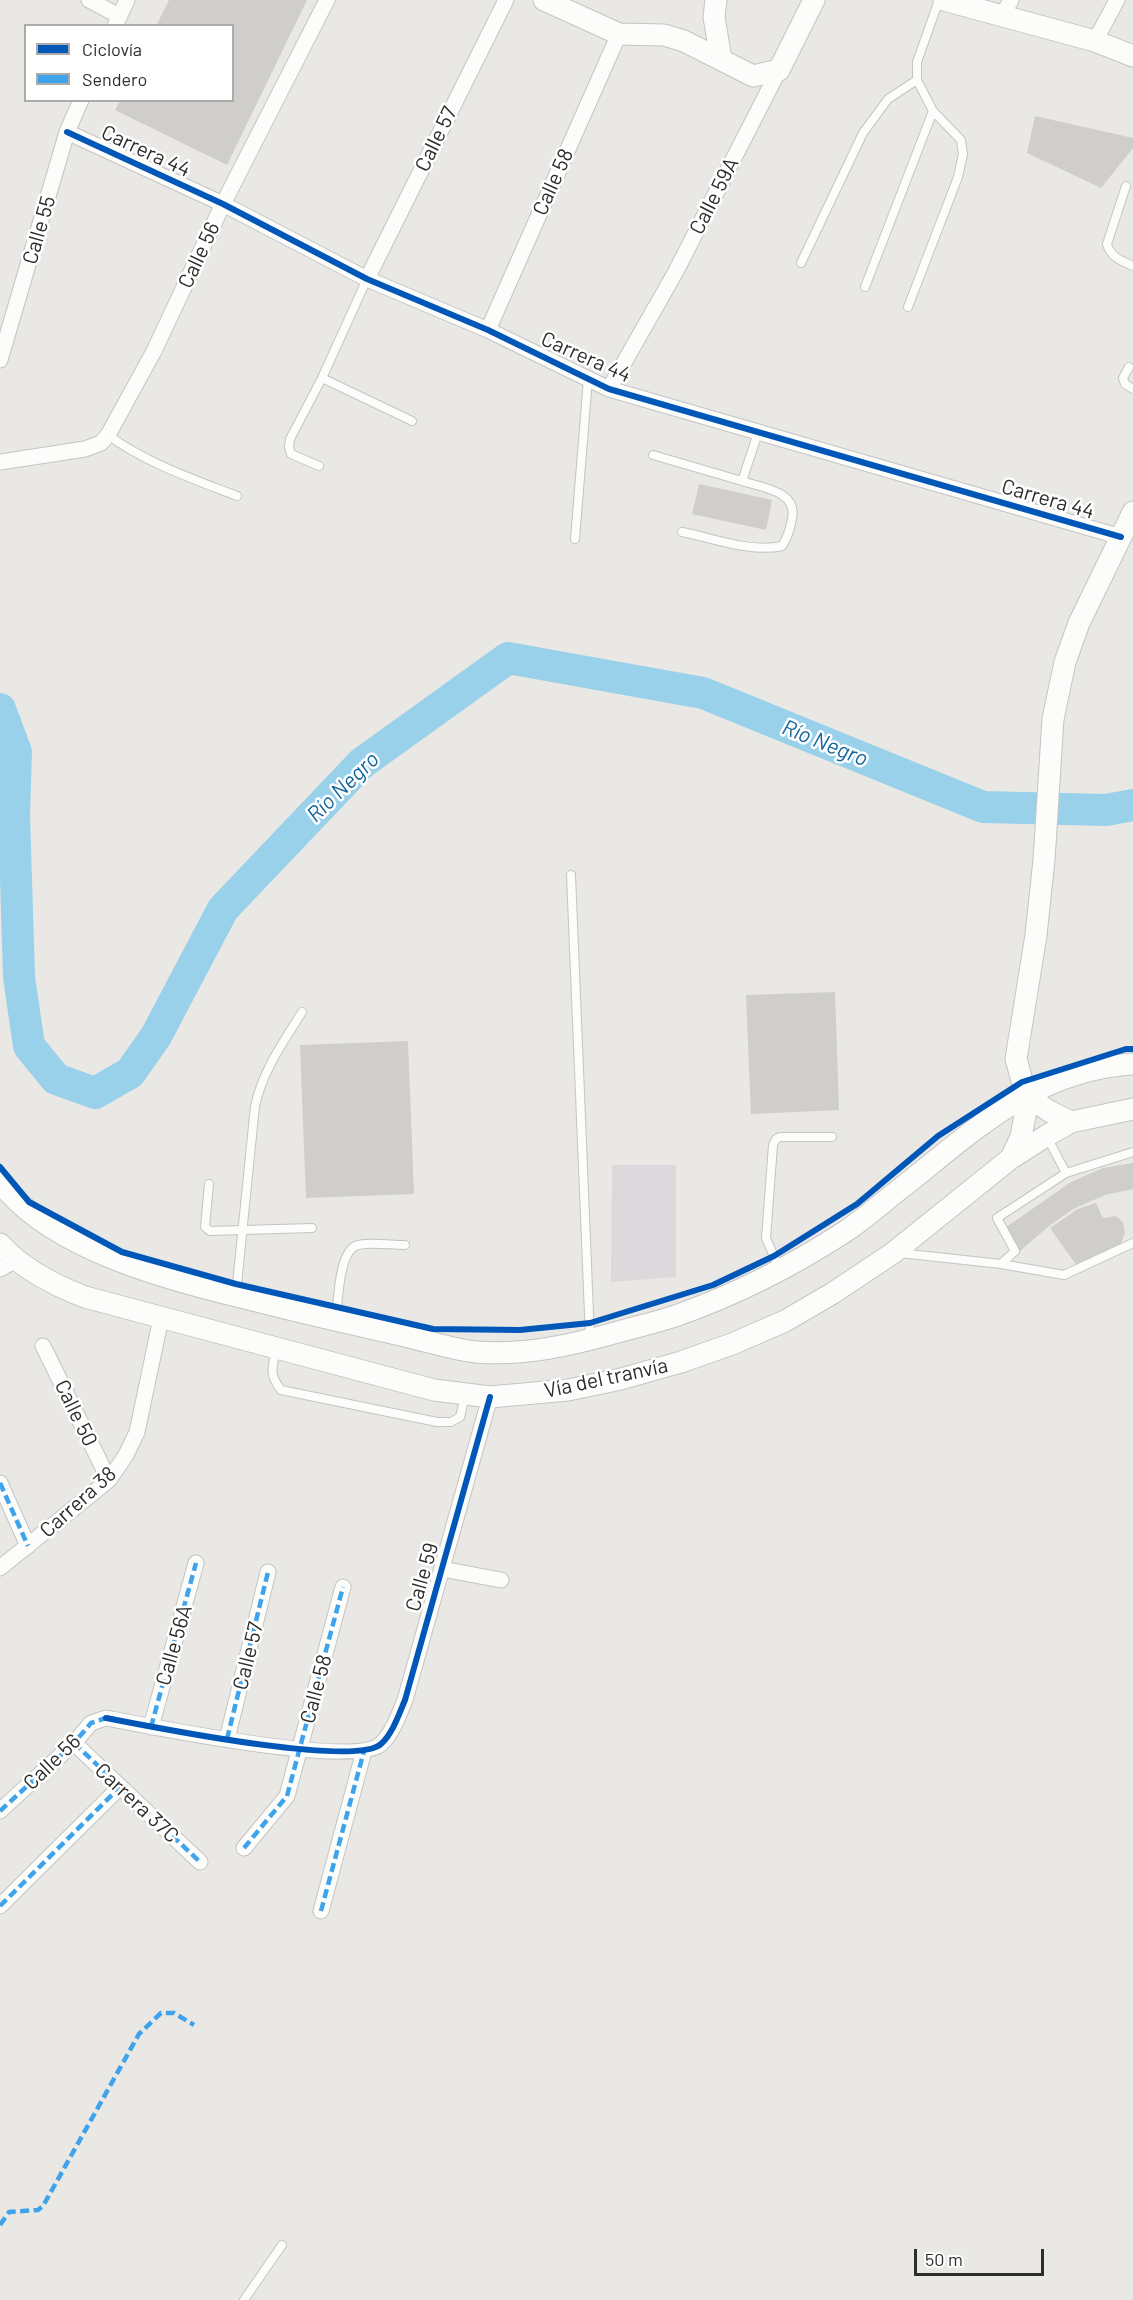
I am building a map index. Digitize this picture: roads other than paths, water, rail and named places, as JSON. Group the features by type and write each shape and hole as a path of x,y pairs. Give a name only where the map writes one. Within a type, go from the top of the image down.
{"main road":[{"path":"544,0 619,34 664,35 684,41 753,76 778,70"},
{"path":"716,0 714,17 721,59"},
{"name":"Calle 59A","path":"778,70 814,0"},
{"path":"944,0 1006,8 1133,56"},
{"path":"1010,1159 1024,1125 1026,1095 1016,1059 1036,935 1044,860 1053,719 1069,653 1079,623 1133,512"},
{"name":"Vía del tranvía","path":"0,1182 26,1209 69,1237 115,1258 174,1280 474,1352 518,1353 591,1340 677,1315 780,1270 848,1229 973,1129 1026,1095 1054,1081 1089,1071 1133,1064"},
{"path":"1026,1095 1049,1111 1071,1122"},
{"name":"Vía del tranvía","path":"0,1244 8,1264 85,1297 434,1390 489,1397 568,1390 621,1379 681,1362 732,1344 785,1321 833,1293 893,1253 1010,1159 1046,1136 1071,1122 1133,1109"}],"street":[{"path":"89,0 117,21 127,0"},
{"name":"Calle 56","path":"105,439 154,351 223,204 327,0"},
{"name":"Calle 57","path":"367,279 506,0"},
{"path":"1095,41 1117,0"},
{"name":"Calle 58","path":"488,330 619,34"},
{"name":"Calle 59A","path":"609,389 675,273 778,70"},
{"path":"753,76 763,99"},
{"name":"Calle 55","path":"0,360 66,132 80,102"},
{"name":"Carrera 44","path":"66,132 223,204 367,279 488,330 609,389 1120,537"},
{"path":"0,462 85,449 105,439"},
{"name":"Carrera 38","path":"0,1568 109,1480 126,1455 137,1432 160,1318"},
{"name":"Calle 50","path":"43,1346 109,1480"},
{"name":"Calle 59","path":"364,1751 381,1745 394,1726 405,1700 489,1397"},
{"path":"0,1483 28,1546"},
{"name":"Calle 56A","path":"151,1727 196,1563"},
{"path":"442,1569 501,1580"},
{"name":"Calle 57","path":"227,1739 268,1572"},
{"name":"Calle 58","path":"244,1848 287,1796 343,1587"},
{"name":"Calle 56","path":"0,1811 74,1743 91,1723 106,1718 151,1727"},
{"path":"151,1727 300,1750 364,1751 321,1911"},
{"name":"Carrera 37C","path":"74,1743 201,1862"},
{"path":"0,1906 120,1786"}],"lane":[{"path":"908,307 958,177 963,154 961,140 933,111 917,80 917,62 939,0"},
{"path":"801,263 863,133 888,99 917,80"},
{"path":"865,287 933,111"},
{"path":"1126,186 1107,244 1108,251 1133,266"},
{"path":"319,466 291,454 290,439 322,378 367,279"},
{"path":"1129,367 1123,378 1125,384 1133,389"},
{"path":"322,378 412,421"},
{"path":"575,539 588,379"},
{"path":"742,481 758,433"},
{"path":"105,439 174,471 237,496"},
{"path":"653,454 742,481 784,496 792,502 794,511 789,536 782,546 769,549 753,547 682,532"},
{"path":"571,875 591,1340"},
{"path":"236,1296 259,1086 266,1070 302,1012"},
{"path":"1046,1136 1066,1173"},
{"path":"780,1270 766,1238 773,1145 780,1137 832,1137"},
{"path":"1001,1264 1015,1251 997,1218 1066,1173 1133,1152"},
{"path":"209,1184 205,1227 210,1231 312,1228"},
{"path":"893,1253 1001,1264 1064,1275 1133,1243"},
{"path":"335,1320 345,1257 351,1248 359,1245 405,1245"},
{"path":"277,1348 272,1379 281,1390 437,1422 451,1422 460,1417 465,1395"},
{"path":"243,2300 282,2245"}],"waterway":[{"name":"Río Negro","path":"0,709 16,752 14,814 19,977 29,1046 56,1079 95,1093 130,1073 156,1036 223,909 362,763 508,658 703,693 983,807 1106,810 1133,805"}]}
